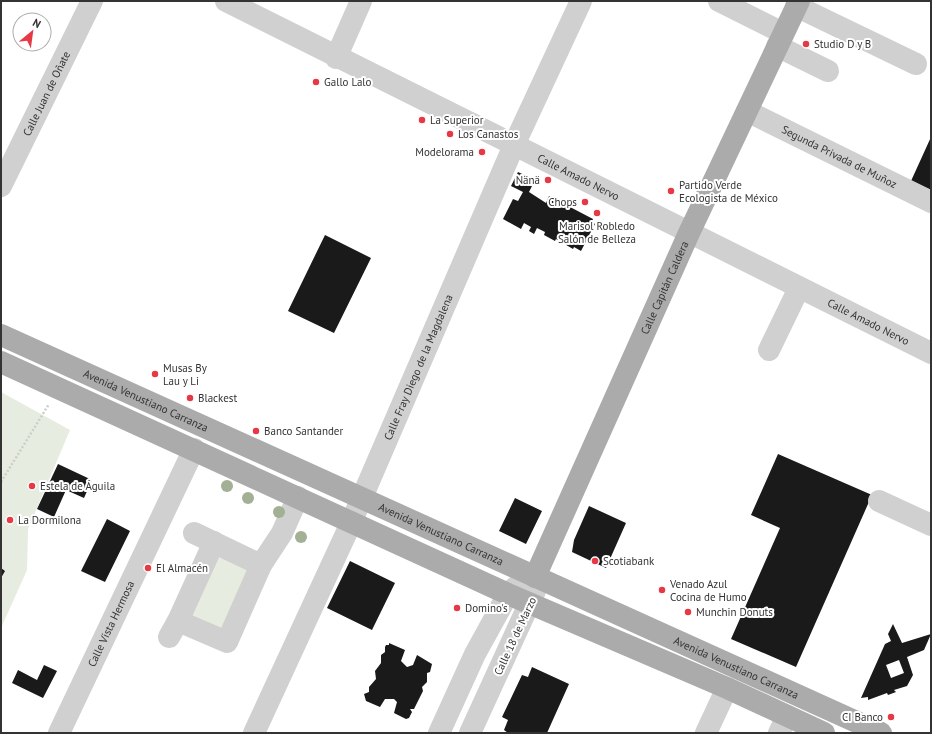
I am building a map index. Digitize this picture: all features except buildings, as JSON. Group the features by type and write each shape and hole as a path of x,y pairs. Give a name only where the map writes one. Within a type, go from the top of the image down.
{"main road":[{"name":"Calle Capitán Caldera","path":"535,577 689,233 798,4"},
{"name":"Avenida Venustiano Carranza","path":"1,335 360,499 880,733"},
{"name":"Avenida Venustiano Carranza","path":"1,362 508,594 727,688 783,724 824,733"}],"street":[{"name":"Calle Juan de Oñate","path":"1,186 92,1"},
{"name":"Calle Amado Nervo","path":"226,1 336,58 931,353"},
{"path":"336,58 361,1"},
{"name":"Calle Fray Diego de la Magdalena","path":"254,733 351,523 360,499 514,145 581,1"},
{"path":"719,1 828,71"},
{"path":"798,4 861,38 916,64"},
{"name":"Segunda Privada de Muñoz","path":"747,111 931,202"},
{"path":"769,350 799,288"},
{"name":"Calle Vista Hermosa","path":"59,733 194,449"},
{"path":"214,542 174,629 227,642 261,565 282,533 298,497"},
{"path":"879,501 931,525"},
{"path":"194,533 261,565"},
{"name":"Calle 18 de Marzo","path":"439,733 475,654 508,594 520,584 535,577 535,591 470,733"},
{"path":"706,733 727,688"}],"path":[{"path":"1,482 60,389"}],"shaded area":[{"path":"1,392 70,430 28,529 27,570 1,628"},
{"path":"222,557 248,569 223,631 188,614 215,558"}],"place":[{"name":"Studio D y B","path":"806,44"},
{"name":"Gallo Lalo","path":"316,82"},
{"name":"La Superior","path":"422,120"},
{"name":"Los Canastos","path":"450,134"},
{"name":"Modelorama","path":"482,152"},
{"name":"Nänä","path":"548,180"},
{"name":"Partido Verde Ecologista de México","path":"671,191"},
{"name":"Chops","path":"585,202"},
{"name":"Marisol Robledo Salón de Belleza","path":"597,213"},
{"name":"Musas By Lau y Li","path":"155,374"},
{"name":"Blackest","path":"190,398"},
{"name":"Banco Santander","path":"256,431"},
{"name":"Estela de Águila","path":"32,486"},
{"name":"La Dormilona","path":"10,520"},
{"name":"Scotiabank","path":"595,561"},
{"name":"El Almacén","path":"148,568"},
{"name":"Venado Azul Cocina de Humo","path":"662,590"},
{"name":"Domino's","path":"457,608"},
{"name":"Munchin Donuts","path":"688,612"},
{"name":"CI Banco","path":"891,717"}]}
